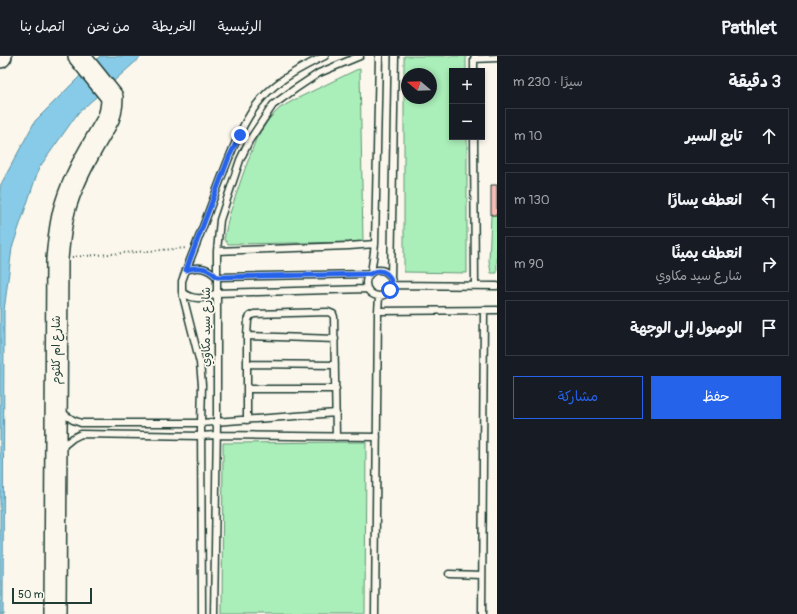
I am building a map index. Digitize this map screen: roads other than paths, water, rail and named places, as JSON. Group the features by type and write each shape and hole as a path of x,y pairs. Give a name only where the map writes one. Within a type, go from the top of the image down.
{"highway":[{"name":"شارع ام كلثوم","path":"55,614 57,259 59,231 66,204 75,179 110,115 112,106 112,98 79,56"}],"lane":[{"name":"شارع سيد مكاوي","path":"202,614 202,385 200,363 182,292 182,281 229,157 250,116 262,98 278,84 296,71 325,56"},
{"name":"شارع سيد مكاوي","path":"214,614 217,251 220,220 240,160 249,141 273,105 319,73 360,56"},
{"path":"379,56 374,244 370,273 366,281 367,289 374,296 380,296 387,293 390,290 391,282 395,56"},
{"path":"474,68 474,57 497,58"},
{"path":"474,140 475,286"},
{"path":"217,251 374,244"},
{"path":"186,270 199,267 212,272 217,277 370,273 382,271 387,274 391,282"},
{"path":"391,282 497,286"},
{"path":"182,292 194,298 202,298 210,297 217,293 367,289"},
{"path":"375,614 378,311 380,296"},
{"path":"482,614 484,310"},
{"path":"378,311 497,310"},
{"path":"247,420 248,318 254,314 330,312 334,317 336,436"},
{"path":"247,336 335,339"},
{"path":"248,364 336,365"},
{"path":"248,390 336,389"},
{"path":"56,404 65,416 81,423 201,423 336,413"},
{"path":"56,456 59,449 65,443 81,434 377,437"},
{"path":"449,574 482,575"}],"water":[{"path":"100,56 142,56 78,113 39,168 12,248 4,311 3,614 0,614 0,186 35,121"}]}
